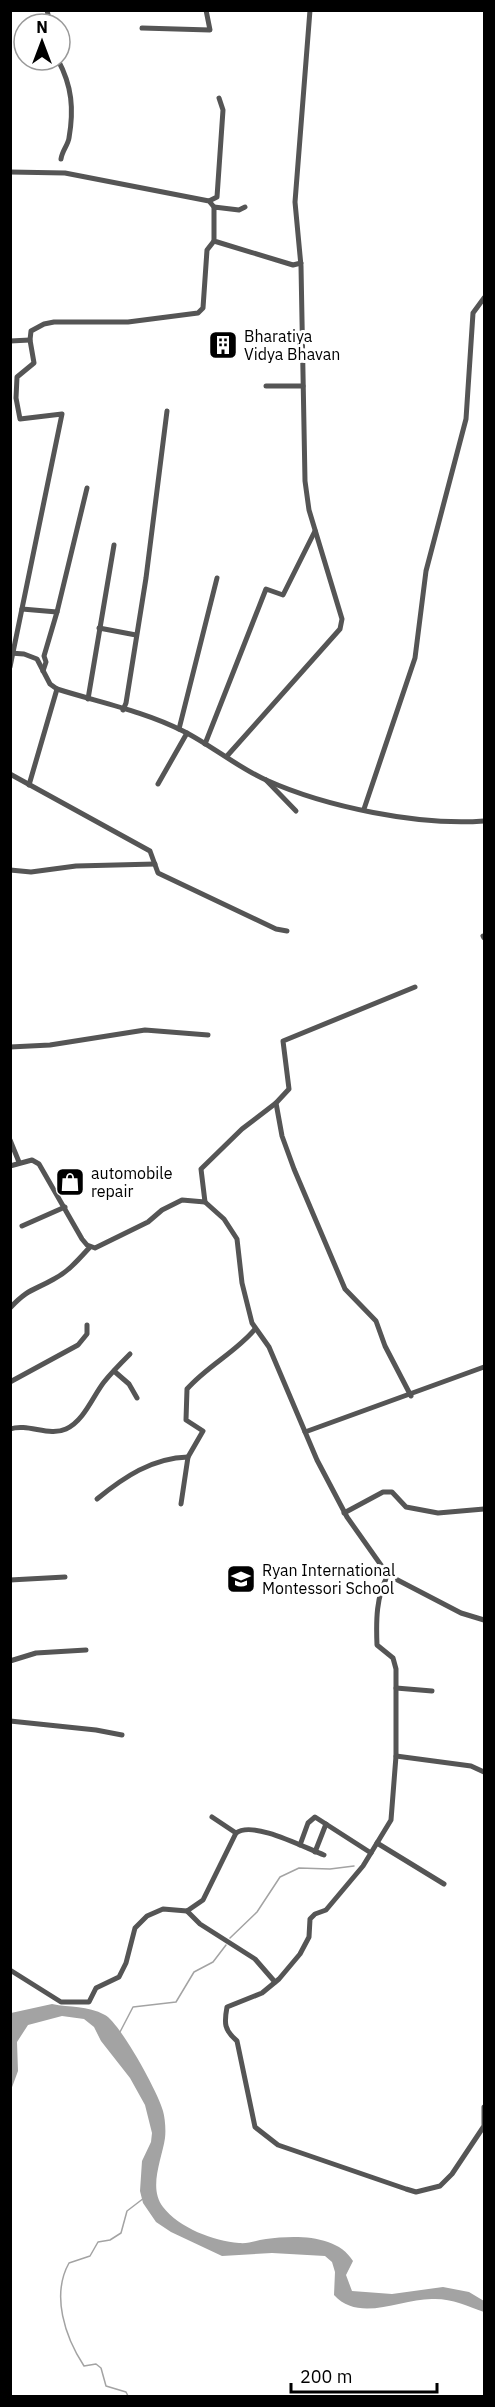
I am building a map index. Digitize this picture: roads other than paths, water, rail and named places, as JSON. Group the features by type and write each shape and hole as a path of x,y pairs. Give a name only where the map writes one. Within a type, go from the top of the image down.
{"street":[{"path":"142,28 210,30 206,10"},
{"path":"227,756 340,629 342,620 315,531 306,481 301,263 295,202 310,10"},
{"path":"61,159 69,140 72,115 71,89 63,72"},
{"path":"10,172 65,173 209,201 217,197 220,184 223,110 219,98"},
{"path":"10,667 11,653 62,414 20,419 16,398 17,377 34,363 30,340 35,327 54,322 128,322 198,313 203,308 207,250 214,241 214,207 209,201"},
{"path":"214,207 239,210 244,207"},
{"path":"214,241 293,265 301,263"},
{"path":"364,809 415,658 426,572 466,419 473,313 484,298"},
{"path":"10,341 30,340"},
{"path":"266,386 303,386"},
{"path":"123,710 126,703 157,500 167,411"},
{"path":"43,672 46,662 44,656 87,488"},
{"path":"205,744 266,589 283,595 315,531"},
{"path":"88,699 114,545"},
{"path":"179,729 217,578"},
{"path":"22,609 57,612"},
{"path":"99,628 136,635"},
{"path":"11,653 24,654 37,659 50,684 57,689 179,729 265,779 387,815 462,823 484,821"},
{"path":"28,785 57,689"},
{"path":"158,784 187,733"},
{"path":"10,774 150,851 158,873 276,929 287,931"},
{"path":"265,779 296,811"},
{"path":"10,870 155,864"},
{"path":"205,1202 201,1169 242,1129 276,1103 289,1089 283,1041 416,987"},
{"path":"10,1047 50,1045 145,1030 208,1035"},
{"path":"276,1103 282,1136 294,1169 345,1289 376,1321 385,1346 411,1396"},
{"path":"10,1140 19,1162"},
{"path":"10,1166 32,1160 39,1164 82,1239 90,1247 95,1248 148,1222 174,1203 183,1200 205,1202 224,1220 237,1239 242,1283 255,1329 269,1347 305,1432 344,1513 388,1575 461,1613 484,1620"},
{"path":"22,1226 65,1207"},
{"path":"10,1308 30,1289 52,1280 72,1267 90,1247"},
{"path":"10,1382 78,1345 87,1334 87,1325"},
{"path":"182,1504 188,1457 206,1431 186,1420 188,1389 214,1363 245,1342 255,1329"},
{"path":"10,1429 18,1426 53,1431 67,1429 88,1408 114,1371 130,1354"},
{"path":"305,1432 411,1396 484,1367"},
{"path":"114,1371 129,1384 137,1398"},
{"path":"97,1499 134,1471 160,1462 188,1457"},
{"path":"344,1513 383,1492 392,1492 406,1507 438,1513 484,1509"},
{"path":"388,1575 381,1587 376,1621 377,1645 393,1658 396,1689 396,1756 391,1820 371,1853 326,1910 315,1914 310,1919 309,1937 300,1953 275,1982 262,1993 227,2007 224,2022 227,2032 237,2041 255,2127 278,2145 416,2192 440,2186 452,2174 484,2126 484,2107"},
{"path":"10,1580 65,1577"},
{"path":"10,1661 36,1653 86,1650"},
{"path":"396,1689 432,1691"},
{"path":"10,1721 122,1735"},
{"path":"396,1756 471,1766 484,1772"},
{"path":"212,1817 236,1833"},
{"path":"300,1845 312,1817 327,1824 371,1853"},
{"path":"315,1852 327,1824"},
{"path":"10,1970 61,2002 89,2002 96,1988 118,1977 126,1963 135,1928 147,1916 163,1909 187,1911 204,1900 236,1833 240,1830 258,1831 324,1855"},
{"path":"377,1843 444,1884"},
{"path":"187,1911 200,1924 255,1959 275,1982"}],"waterway":[{"path":"230,1938 257,1912 280,1877 299,1868 330,1869 354,1866"},
{"path":"120,2032 133,2007 176,2002 194,1972 213,1962 226,1945"},
{"path":"128,2396 126,2392 106,2386 101,2368 96,2364 84,2366 77,2355 66,2329 61,2289 69,2263 90,2256 98,2242 110,2240 121,2233 127,2211 144,2198"}],"place":[{"name":"Bharatiya Vidya Bhavan","path":"223,345"},
{"name":"automobile repair","path":"70,1182"},
{"name":"Ryan International Montessori School","path":"241,1579"}]}
